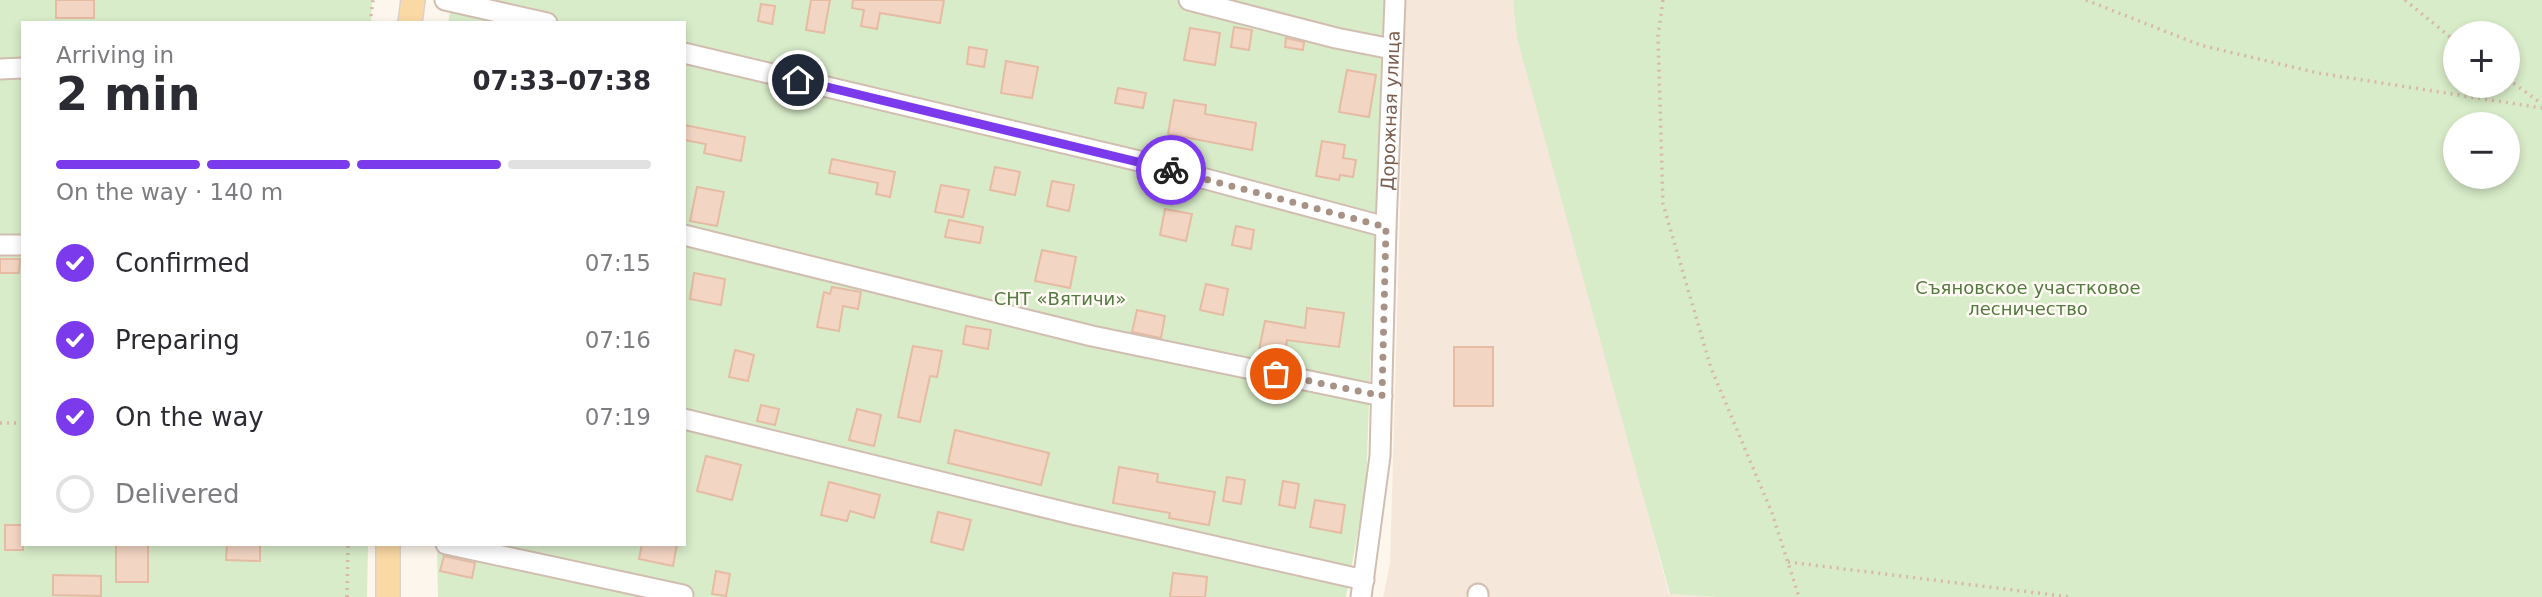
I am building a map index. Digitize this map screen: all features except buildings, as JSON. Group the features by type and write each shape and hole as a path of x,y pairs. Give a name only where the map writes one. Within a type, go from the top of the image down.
{"main road":[{"path":"411,21 413,0"},
{"path":"388,546 388,597"}],"street":[{"path":"445,0 538,21"},
{"path":"1189,0 1336,38 1392,49"},
{"name":"Дорожная улица","path":"1362,589 1380,456 1395,0"},
{"path":"686,53 1135,160 1386,227"},
{"path":"0,69 21,68"},
{"path":"686,235 1092,336 1382,396"},
{"path":"0,245 21,245"},
{"path":"686,419 1362,589"},
{"path":"455,546 683,594"}],"path":[{"path":"370,21 373,0"},
{"path":"1663,0 1658,36 1662,204 1711,368 1772,513 1799,597"},
{"path":"2086,0 2200,45 2318,73 2542,106"},
{"path":"2404,0 2443,31"},
{"path":"2520,89 2542,106"},
{"path":"0,423 21,423"},
{"path":"347,597 348,546"},
{"path":"1788,562 2070,597"}],"shaded area":[{"path":"1406,0 1513,0 1669,594 1717,597 1383,597 1390,563"}],"green space":[{"path":"0,0 372,0 371,21 21,21 21,546 368,546 367,597 0,597"},
{"name":"СНТ «Вятичи»","path":"452,0 1385,0 1366,488 1346,597 438,597 437,546 686,546 686,21 448,21"},
{"name":"Съяновское участковое лесничество","path":"1513,0 2542,0 2542,597 1717,597 1670,594 1517,38"}],"way so far":[{"path":"1171,170 1386,227 1382,396 1276,374"}],"route":[{"path":"798,80 1171,170"}]}
